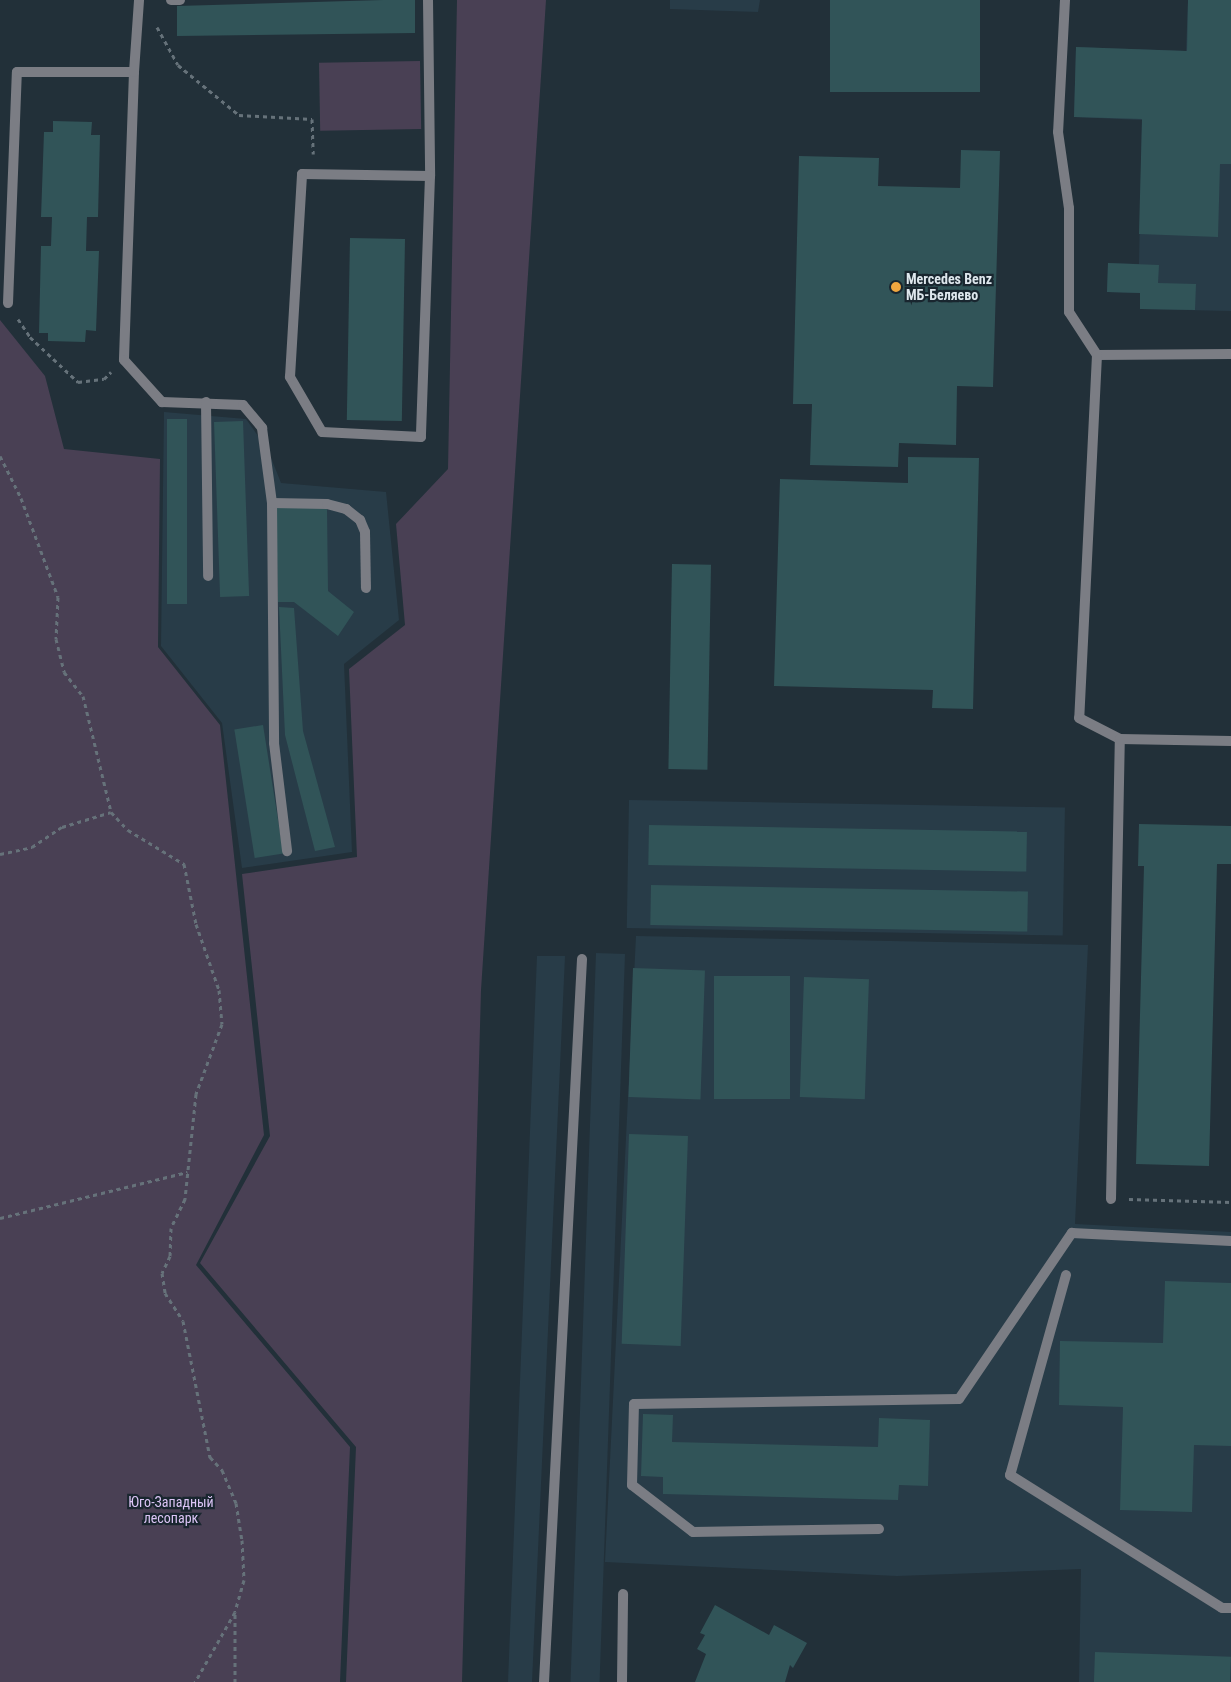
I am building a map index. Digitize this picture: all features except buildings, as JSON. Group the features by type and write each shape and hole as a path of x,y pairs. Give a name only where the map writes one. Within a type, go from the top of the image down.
{"lane":[{"path":"139,0 134,72 124,360 162,402 206,402 243,405 260,421 268,450 272,503 274,743 287,851"},
{"path":"172,0 180,0"},
{"path":"428,0 430,176 421,437 322,432 290,377 302,174 430,176"},
{"path":"1065,0 1058,132 1069,208 1068,312 1097,355 1079,718 1120,739 1231,741"},
{"path":"8,303 18,72 134,72"},
{"path":"1097,355 1231,354"},
{"path":"206,402 208,576"},
{"path":"272,503 327,504 346,508 360,520 365,532 366,588"},
{"path":"1111,1199 1120,739"},
{"path":"544,1682 582,959"},
{"path":"878,1529 693,1532 632,1485 634,1404 959,1399 1072,1233 1231,1241"},
{"path":"1066,1275 1010,1476 1222,1608 1231,1608"},
{"path":"622,1682 624,1594"}],"path":[{"path":"156,24 178,65 240,115 312,119 313,174"},
{"path":"8,303 30,337 78,382 104,379 124,360"},
{"path":"0,456 21,498 58,597 56,639 64,672 83,696 111,812 128,830 184,864 196,924 219,990 222,1024 196,1094 185,1199 171,1228 170,1256 162,1273 165,1293 183,1321 210,1457 222,1470 236,1503 244,1580 235,1612 195,1682"},
{"path":"0,854 32,847 62,826 111,812"},
{"path":"0,1218 187,1172"},
{"path":"1111,1199 1231,1202"},
{"path":"235,1612 235,1682"}],"shaded area":[{"path":"670,0 760,0 758,12 670,9"},
{"path":"1188,0 1231,0 1231,311 1140,309 1140,293 1107,292 1108,263 1139,264 1142,120 1074,117 1076,47 1186,51"},
{"path":"164,412 246,419 268,450 281,483 386,492 399,620 344,664 352,852 242,868 222,723 161,646"},
{"path":"629,800 1065,808 1063,936 627,928"},
{"path":"636,936 1088,945 1075,1224 1231,1232 1231,1682 1079,1682 1081,1569 897,1576 605,1562"},
{"path":"596,953 625,954 600,1682 571,1682"},
{"path":"537,956 565,956 532,1682 508,1682"}],"green space":[{"path":"457,0 546,0 481,990 462,1682 346,1682 356,1447 200,1263 270,1136 242,874 357,857 349,669 405,625 396,524 448,469"},
{"path":"420,61 421,129 320,131 319,63"},
{"name":"Юго-Западный лесопарк","path":"0,320 45,376 64,449 160,459 158,647 220,725 264,1135 196,1265 350,1447 340,1682 0,1682"}],"place":[{"name":"Mercedes Benz МБ-Беляево","path":"896,287"}]}
